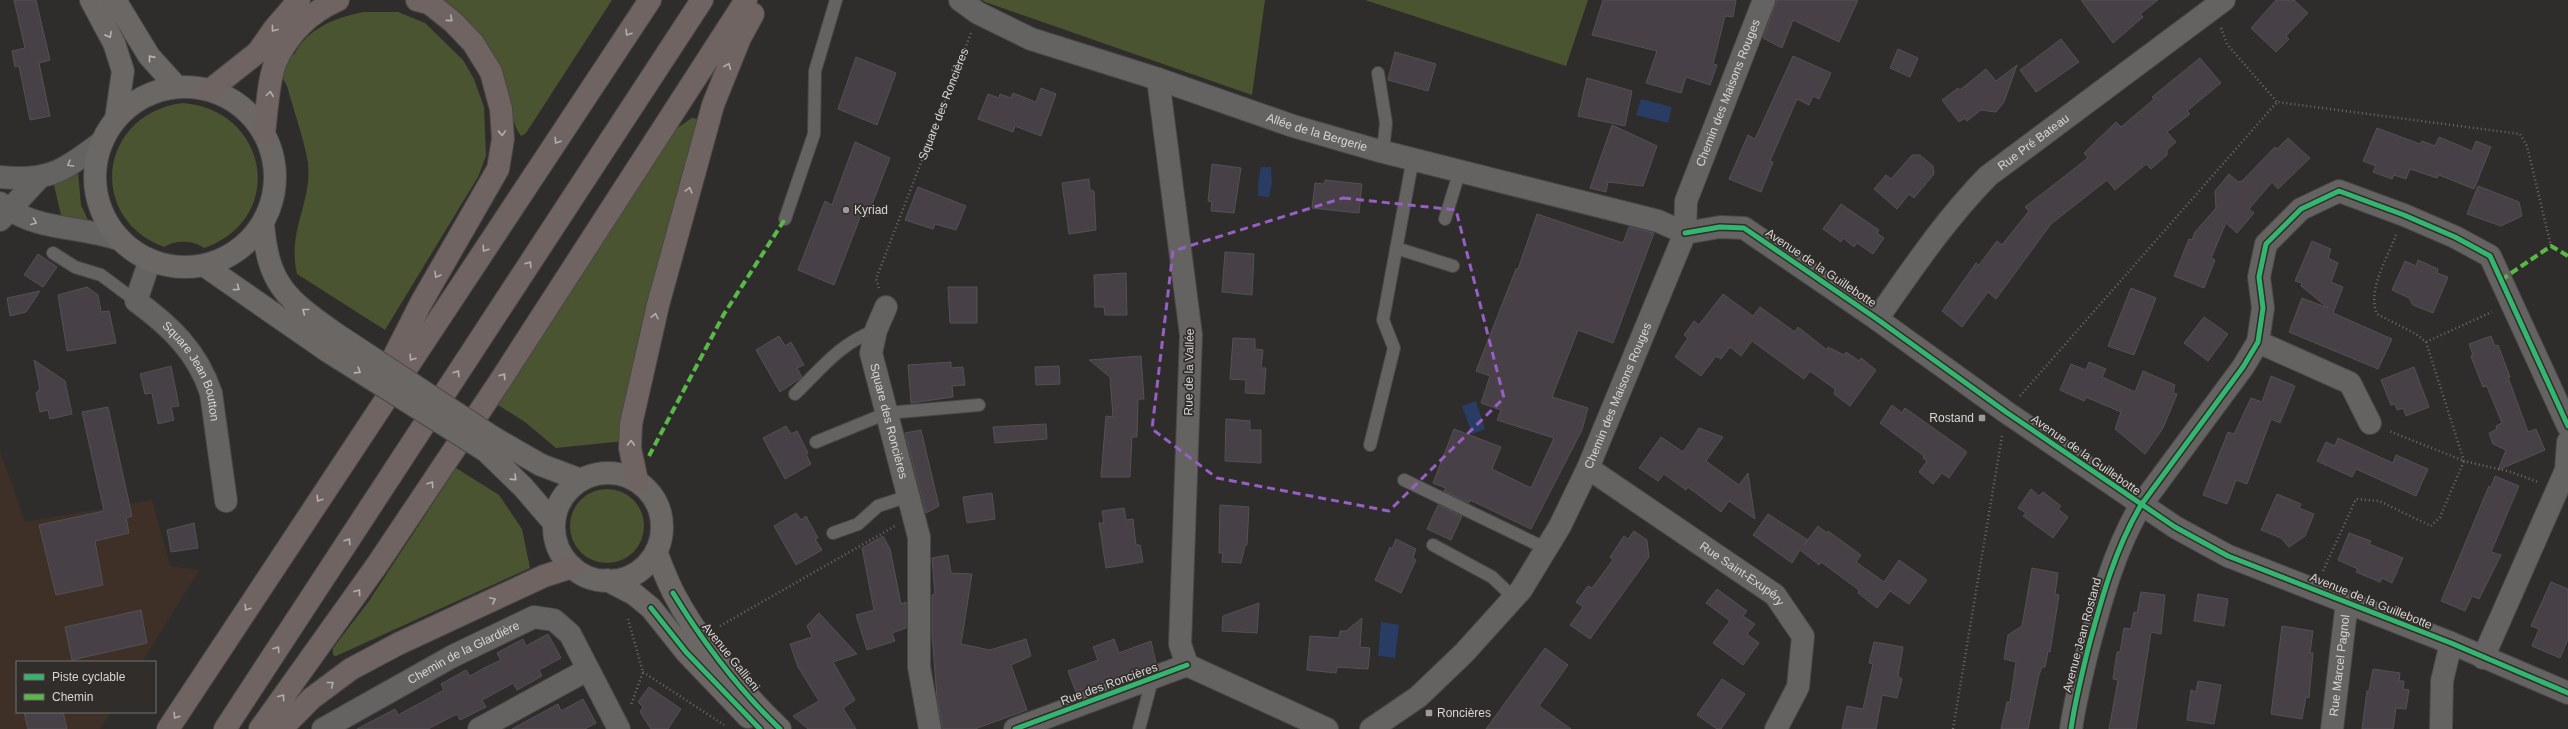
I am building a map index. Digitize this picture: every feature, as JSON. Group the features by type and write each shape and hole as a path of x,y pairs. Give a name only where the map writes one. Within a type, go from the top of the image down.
{"highway":[{"path":"210,90 258,52 278,24 299,0"},
{"path":"264,133 276,61 300,26 318,9 338,0"},
{"path":"340,466 421,303 486,193 499,162 503,139 501,109 491,72 473,43 453,22 429,2 417,0"},
{"path":"168,729 340,466 650,0"},
{"path":"225,729 702,0"},
{"path":"260,729 377,565 496,388 746,0"},
{"path":"637,481 630,448 631,424 658,305 712,105 740,38 759,0"},
{"path":"281,729 312,698 351,669 398,644 544,576 572,567"}],"main road":[{"path":"91,0 114,44 123,71 116,119"},
{"path":"115,0 149,56 177,87"},
{"path":"177,87 210,90 241,106 264,133 272,152 276,173 274,194 263,224 250,240 234,253 205,266 177,267 150,260 139,255 120,240 106,221 96,188 96,165 102,142 116,119 143,97 165,89 177,87"},
{"path":"263,224 265,249 275,279 293,302 331,342"},
{"path":"205,266 331,342 490,445 581,480"},
{"path":"490,445 554,524"},
{"path":"609,473 624,475 637,481 648,490 659,509 661,531 656,551 648,562 632,575 607,580 592,578 572,567 558,547 554,524 562,498 581,480 595,474 609,473"},
{"name":"Avenue Gallieni","path":"656,551 673,593 694,628 737,682 780,729"},
{"path":"607,580 634,594 651,608 686,652 760,729"}],"street":[{"name":"Allée de la Bergerie","path":"960,0 978,14 1031,39 1158,79 1293,126 1383,151 1658,221 1685,233"},
{"name":"Chemin des Maisons Rouges","path":"1371,729 1418,697 1464,653 1514,598 1547,549 1560,526 1588,468 1685,233 1686,202 1764,0"},
{"name":"Rue Pré Bateau","path":"1877,319 1925,249 1957,207 1988,176 2219,5"},
{"name":"Rue de la Vallée","path":"1158,79 1191,335 1180,644 1187,665"},
{"path":"102,142 66,166 39,178 3,211 35,223 94,232 120,240"},
{"path":"0,177 39,178"},
{"path":"2370,423 2350,382 2258,342 2263,308 2259,277 2266,244 2301,209 2339,191 2456,236 2490,256 2568,426"},
{"name":"Avenue de la Guillebotte","path":"1685,233 1720,227 1744,228 1877,319 2006,412 2141,505 2228,556 2451,643 2483,658 2568,693"},
{"path":"136,301 150,260"},
{"name":"Square Jean Boutton","path":"136,301 176,333 199,364 207,381 211,393 226,501"},
{"name":"Square des Roncières","path":"886,307 876,330 871,353 919,537 919,667 930,729"},
{"name":"Avenue Jean Rostand","path":"2070,729 2074,704 2104,589 2128,528 2141,505 2243,367 2258,342"},
{"path":"2483,658 2566,470 2568,442"},
{"name":"Rue Saint-Exupéry","path":"1588,468 1775,595 1803,636 1798,687 1776,729"},
{"name":"Rue Marcel Pagnol","path":"2332,729 2347,602"},
{"name":"Chemin de la Glardière","path":"323,729 454,656 534,616 554,620 570,634 618,729"},
{"path":"2441,729 2442,681 2451,643"},
{"name":"Rue des Roncières","path":"1015,729 1152,680 1187,665"},
{"path":"1187,665 1327,729"},
{"path":"479,729 587,670"}],"lane":[{"path":"785,219 814,134 815,71 836,0"},
{"path":"1378,73 1386,123 1383,151"},
{"path":"1370,445 1394,348 1383,320 1413,158"},
{"path":"1445,219 1460,170"},
{"path":"1396,248 1453,266"},
{"path":"53,253 75,266 101,274 136,301"},
{"path":"795,394 827,360 856,337 876,330"},
{"path":"816,442 887,413 979,405"},
{"path":"1404,480 1547,549"},
{"path":"833,533 858,524 878,506 912,506"},
{"path":"1433,545 1492,576 1514,598"},
{"path":"1139,729 1152,680"}],"path":[{"path":"2219,5 2227,44 2277,102 2520,134 2527,146 2551,246"},
{"path":"1953,729 2006,412 2277,102"},
{"path":"2314,589 2356,499 2379,501 2431,526 2440,517 2464,461 2426,342 2416,334 2377,314 2373,304 2375,288 2404,215"},
{"path":"2426,342 2511,304"},
{"path":"2370,423 2464,461 2511,472 2558,489"},
{"path":"718,628 912,506"},
{"path":"618,729 628,714 643,672 628,619"},
{"path":"643,672 729,729"}],"highlighted area":[{"path":"1343,198 1456,210 1504,398 1389,511 1217,478 1152,429 1173,251"}],"shaded area":[{"path":"0,451 25,522 152,500 170,566 199,570 143,661 16,661 16,713 110,713 100,729 0,729"}],"green space":[{"path":"440,0 612,0 526,133 521,136 515,125 511,112 507,86 503,73 490,48 472,26"},
{"path":"982,0 1265,0 1252,95 985,2"},
{"path":"1365,0 1588,0 1566,66"},
{"path":"364,12 398,12 425,23 463,60 474,79 484,107 486,156 478,177 385,330 297,274 295,244 307,192 308,163 302,135 287,86 281,75 290,52 294,55 307,38 315,31 333,21"},
{"path":"183,103 212,110 234,125 249,144 257,167 257,191 248,214 230,234 204,248 195,243 189,242 173,243 164,247 139,233 122,213 113,191 113,168 120,145 134,126 155,111"},
{"path":"692,118 698,119 646,323 624,441 556,448 525,422 498,405 673,131"},
{"path":"78,172 81,205 88,220 62,219 54,185"},
{"path":"456,468 499,495 522,529 530,568 336,656 333,655 333,648 369,601"},
{"path":"607,489 621,492 633,500 641,512 644,526 641,540 633,552 621,560 607,563 593,560 581,552 573,540 570,526 573,512 581,500 593,492"}],"water":[{"path":"1641,99 1672,107 1668,123 1636,115"},
{"path":"1261,167 1271,167 1272,183 1269,197 1258,196 1258,182"},
{"path":"1476,401 1485,429 1472,434 1462,406"},
{"path":"1381,622 1399,625 1395,658 1378,656"}],"building":[{"path":"14,0 36,0 50,60 39,63 50,116 30,120 19,66 15,67 12,51 25,48"},
{"path":"1603,0 1736,0 1733,17 1725,16 1713,64 1717,65 1710,85 1686,77 1681,93 1646,83 1657,51 1592,35"},
{"path":"1777,0 1858,0 1839,42 1793,20 1782,48 1763,38"},
{"path":"2081,0 2158,0 2140,14 2143,17 2113,43"},
{"path":"2276,0 2294,0 2308,13 2286,36 2289,39 2276,52 2251,28"},
{"path":"2061,39 2079,62 2036,92 2020,70"},
{"path":"1898,49 1918,58 1910,77 1890,68"},
{"path":"1395,52 1436,64 1428,91 1388,80"},
{"path":"1793,56 1831,73 1819,99 1813,96 1809,105 1797,99 1770,161 1773,162 1761,192 1729,179 1748,135 1755,139"},
{"path":"856,57 896,73 877,125 838,109"},
{"path":"2200,58 2221,83 2187,111 2190,114 2167,132 2176,142 2167,150 2167,155 2151,169 2146,164 2115,190 2107,180 2051,224 1996,299 1988,292 1962,327 1942,311 1976,263 1979,265 1997,241 2002,245 2029,211 2025,207 2088,158 2084,153 2116,122 2121,127 2154,99 2152,97"},
{"path":"2017,65 2004,102 1996,112 1981,110 1967,121 1965,118 1959,122 1942,100 1958,88 1960,90 1986,69 1996,81"},
{"path":"1587,78 1632,91 1625,126 1578,116"},
{"path":"1041,88 1056,94 1041,136 1015,126 1013,132 978,119 988,94 999,98 1000,94 1011,98 1013,93 1036,102"},
{"path":"1612,125 1657,146 1643,186 1608,182 1606,192 1590,188"},
{"path":"2377,128 2420,144 2422,141 2435,146 2439,137 2472,151 2476,141 2491,147 2474,189 2439,175 2437,178 2410,169 2406,179 2394,175 2392,179 2373,172 2376,166 2363,161"},
{"path":"2288,138 2310,158 2278,189 2272,182 2249,209 2254,213 2237,233 2226,223 2211,258 2215,260 2204,288 2174,276 2189,239 2192,240 2195,232 2216,208 2215,191 2229,174 2238,182 2242,181 2275,147 2277,149"},
{"name":"Kyriad","path":"855,142 890,158 867,217 861,215 834,285 798,270 825,201 832,205"},
{"path":"1912,155 1920,155 1933,166 1934,174 1914,198 1909,194 1897,209 1874,189 1886,175 1891,179"},
{"path":"1212,164 1241,168 1234,213 1211,211 1212,202 1208,201"},
{"path":"1089,179 1090,190 1094,191 1096,230 1069,234 1062,183"},
{"path":"1325,180 1362,184 1359,213 1312,208 1315,183 1324,184"},
{"path":"2478,186 2519,202 2522,216 2501,226 2467,214"},
{"path":"918,187 966,206 956,230 935,224 933,229 905,220"},
{"path":"1841,204 1879,230 1877,233 1884,238 1873,254 1857,243 1854,247 1843,238 1841,242 1823,229"},
{"path":"1537,214 1623,243 1629,227 1654,233 1613,343 1578,330 1552,397 1588,408 1582,430 1531,529 1470,500 1469,503 1444,491 1446,488 1433,483 1454,429 1501,447 1492,469 1531,488 1554,438 1497,420 1501,410 1481,403 1490,376 1476,371 1516,269 1518,269"},
{"path":"2312,241 2331,249 2328,258 2338,263 2331,282 2343,287 2333,313 2392,339 2378,369 2289,332 2302,298 2328,308 2301,286 2302,283 2295,281"},
{"path":"1225,252 1254,254 1252,295 1222,292"},
{"path":"38,254 57,267 43,287 24,275"},
{"path":"2418,260 2438,269 2437,273 2448,277 2433,313 2413,305 2409,298 2392,290 2405,261 2416,266"},
{"path":"1126,273 1127,315 1105,315 1104,307 1095,307 1094,275"},
{"path":"87,287 98,295 101,312 109,311 116,343 67,351 58,295"},
{"path":"948,287 977,287 977,323 950,323"},
{"path":"2131,288 2156,298 2134,355 2108,346"},
{"path":"40,291 26,312 10,316 7,298"},
{"path":"1723,294 1753,316 1760,307 1795,332 1798,327 1827,350 1828,347 1844,355 1846,352 1859,361 1861,358 1876,370 1850,406 1834,394 1835,389 1810,371 1804,379 1752,341 1741,356 1730,347 1721,359 1716,356 1701,376 1675,357 1688,338 1684,335 1694,321 1699,325"},
{"path":"2204,317 2228,334 2208,361 2184,343"},
{"path":"779,336 785,346 791,342 804,365 797,368 802,377 780,392 756,350"},
{"path":"2491,336 2495,346 2498,345 2528,432 2536,429 2545,450 2498,470 2506,450 2493,444 2489,433 2497,429 2496,426 2502,423 2487,386 2483,387 2471,356 2473,355 2469,344"},
{"path":"1233,338 1255,339 1255,349 1263,350 1261,368 1266,368 1264,394 1245,393 1246,380 1230,379"},
{"path":"1141,356 1144,399 1138,399 1137,437 1132,437 1130,477 1101,477 1106,416 1113,417 1110,377 1089,360"},
{"path":"34,360 65,381 72,414 50,419 48,410 40,412 36,393 40,389"},
{"path":"951,362 951,368 963,367 965,385 952,386 953,397 911,403 908,365"},
{"path":"2089,362 2106,369 2102,377 2135,392 2143,371 2175,385 2173,393 2177,394 2163,428 2145,454 2115,429 2121,412 2086,397 2084,401 2060,390 2071,364 2086,370"},
{"path":"171,366 179,406 171,407 174,420 158,424 152,393 145,394 140,374"},
{"path":"1059,366 1060,384 1036,385 1035,367"},
{"path":"2414,367 2429,407 2406,416 2403,408 2397,410 2395,404 2391,405 2381,380"},
{"path":"2271,376 2295,386 2280,423 2271,419 2247,484 2236,480 2227,504 2203,495 2228,432 2234,434 2251,398 2262,402"},
{"path":"1892,405 1902,413 1905,408 1967,452 1949,478 1942,473 1933,484 1919,472 1927,461 1923,458 1924,456 1880,423"},
{"path":"108,407 132,516 126,518 129,533 95,541 103,585 56,595 39,525 104,511 82,412"},
{"path":"1226,419 1250,421 1250,430 1261,430 1261,463 1225,461"},
{"path":"1046,424 1047,439 995,443 993,427"},
{"path":"786,426 791,434 797,431 808,453 806,454 811,464 785,479 763,438"},
{"path":"1699,428 1723,437 1706,461 1739,485 1748,473 1755,519 1729,501 1721,512 1688,487 1686,490 1664,474 1658,481 1639,468 1661,437 1683,452"},
{"path":"921,430 939,506 926,513 905,433"},
{"path":"2338,438 2393,463 2396,455 2428,469 2416,496 2356,469 2352,477 2317,461 2326,442 2335,446"},
{"path":"2495,476 2519,486 2491,552 2501,555 2479,599 2472,596 2465,611 2441,601 2489,486 2491,487"},
{"path":"2031,489 2039,496 2043,492 2061,506 2058,509 2068,517 2053,538 2023,516 2026,513 2018,508"},
{"path":"992,493 995,519 967,523 963,497"},
{"path":"2277,494 2301,504 2299,508 2314,514 2305,536 2289,547 2281,538 2261,530"},
{"path":"1220,505 1249,507 1247,545 1245,545 1241,563 1222,562 1223,553 1219,553"},
{"path":"1438,505 1462,516 1451,540 1427,529"},
{"path":"1124,508 1126,520 1133,519 1136,545 1140,545 1143,562 1106,568 1099,523 1104,523 1102,511"},
{"path":"796,513 801,520 806,516 818,538 815,539 822,550 796,565 774,526"},
{"path":"1768,514 1808,540 1818,526 1827,533 1828,531 1861,555 1856,562 1884,582 1899,560 1927,580 1909,604 1890,591 1877,608 1858,593 1859,590 1821,562 1819,565 1800,550 1792,563 1753,535"},
{"path":"194,523 198,548 171,552 167,530"},
{"path":"1634,531 1647,540 1649,557 1590,639 1570,625 1583,607 1576,602 1588,586 1592,588 1613,560 1610,557 1624,536 1628,539"},
{"path":"2349,533 2371,541 2369,544 2403,558 2392,583 2382,578 2380,582 2356,572 2358,569 2338,560"},
{"path":"883,536 890,549 901,604 906,602 906,628 892,633 895,641 867,650 856,615 874,610 862,548"},
{"path":"1396,539 1416,549 1413,558 1416,560 1401,593 1375,580 1390,547 1392,549"},
{"path":"948,555 951,573 972,574 961,644 990,650 1026,639 1031,656 1011,665 1027,710 975,729 943,729 937,698 932,633 932,595 935,594 932,558"},
{"path":"2032,568 2058,573 2055,594 2059,595 2050,652 2048,651 2045,667 2042,667 2039,675 2028,729 2001,729 2007,702 2010,702 2016,662 2004,659 2008,635 2022,626"},
{"path":"2551,582 2568,589 2568,639 2560,658 2532,646 2539,629 2531,626"},
{"path":"1717,589 1747,611 1743,616 1755,624 1747,634 1759,643 1743,665 1713,643 1730,621 1706,603"},
{"path":"2141,592 2165,595 2161,634 2151,632 2136,729 2109,729 2118,680 2113,679 2117,652 2120,652 2124,628 2131,629 2134,612 2137,613"},
{"path":"2198,594 2228,599 2224,626 2194,621"},
{"path":"1259,603 1257,633 1222,631 1223,616"},
{"path":"141,610 147,643 72,660 65,627"},
{"path":"819,613 857,654 833,662 855,700 843,708 856,729 808,729 793,716 819,701 798,667 790,644 812,637 807,626"},
{"path":"1362,618 1360,647 1370,648 1368,669 1337,667 1336,673 1307,670 1310,636 1339,638 1340,631 1346,631"},
{"path":"2282,626 2313,631 2310,653 2313,653 2309,698 2306,697 2302,719 2271,714"},
{"path":"548,634 561,658 539,670 542,676 517,690 513,683 482,700 486,707 460,720 457,714 428,729 357,729 395,709 398,715 444,690 441,684 466,670 470,676 501,660 497,653 523,639 526,646"},
{"path":"1114,639 1119,653 1151,641 1156,663 1076,692 1068,671 1098,660 1093,647"},
{"path":"1874,642 1903,647 1898,676 1902,679 1897,698 1882,695 1876,729 1842,729 1847,706 1863,709 1873,664 1869,663"},
{"path":"1545,648 1568,665 1539,706 1571,729 1486,729"},
{"path":"2373,669 2400,673 2399,681 2404,681 2403,689 2409,690 2406,709 2396,708 2393,729 2362,729 2367,691 2369,691"},
{"path":"1722,679 1745,694 1721,729 1717,729 1697,715"},
{"path":"2198,681 2221,685 2214,724 2187,720 2191,690 2196,692"},
{"path":"649,687 681,709 668,729 651,729 640,712 643,707 638,702"},
{"path":"583,699 596,723 585,729 512,729 558,704 561,711"},
{"path":"24,713 63,713 67,729 28,729"}],"marked path":[{"path":"649,456 724,314 785,219"},
{"path":"2501,280 2551,246 2568,256"}],"cycle path":[{"path":"2071,729 2089,645 2104,591 2124,539 2141,505 2243,367 2258,342 2263,308 2259,277 2266,244 2301,209 2339,191 2404,215 2455,237 2490,256 2568,426"},
{"path":"1685,233 1720,227 1744,228 1877,319 2006,412 2175,527 2228,556 2451,643 2568,693"},
{"path":"673,593 696,629 722,664 750,698 780,729"},
{"path":"651,608 686,652 760,729"},
{"path":"1015,729 1187,665"}],"place":[{"name":"Kyriad","path":"846,210"},
{"name":"Rostand","path":"1982,418"},
{"name":"Roncières","path":"1429,713"}]}
